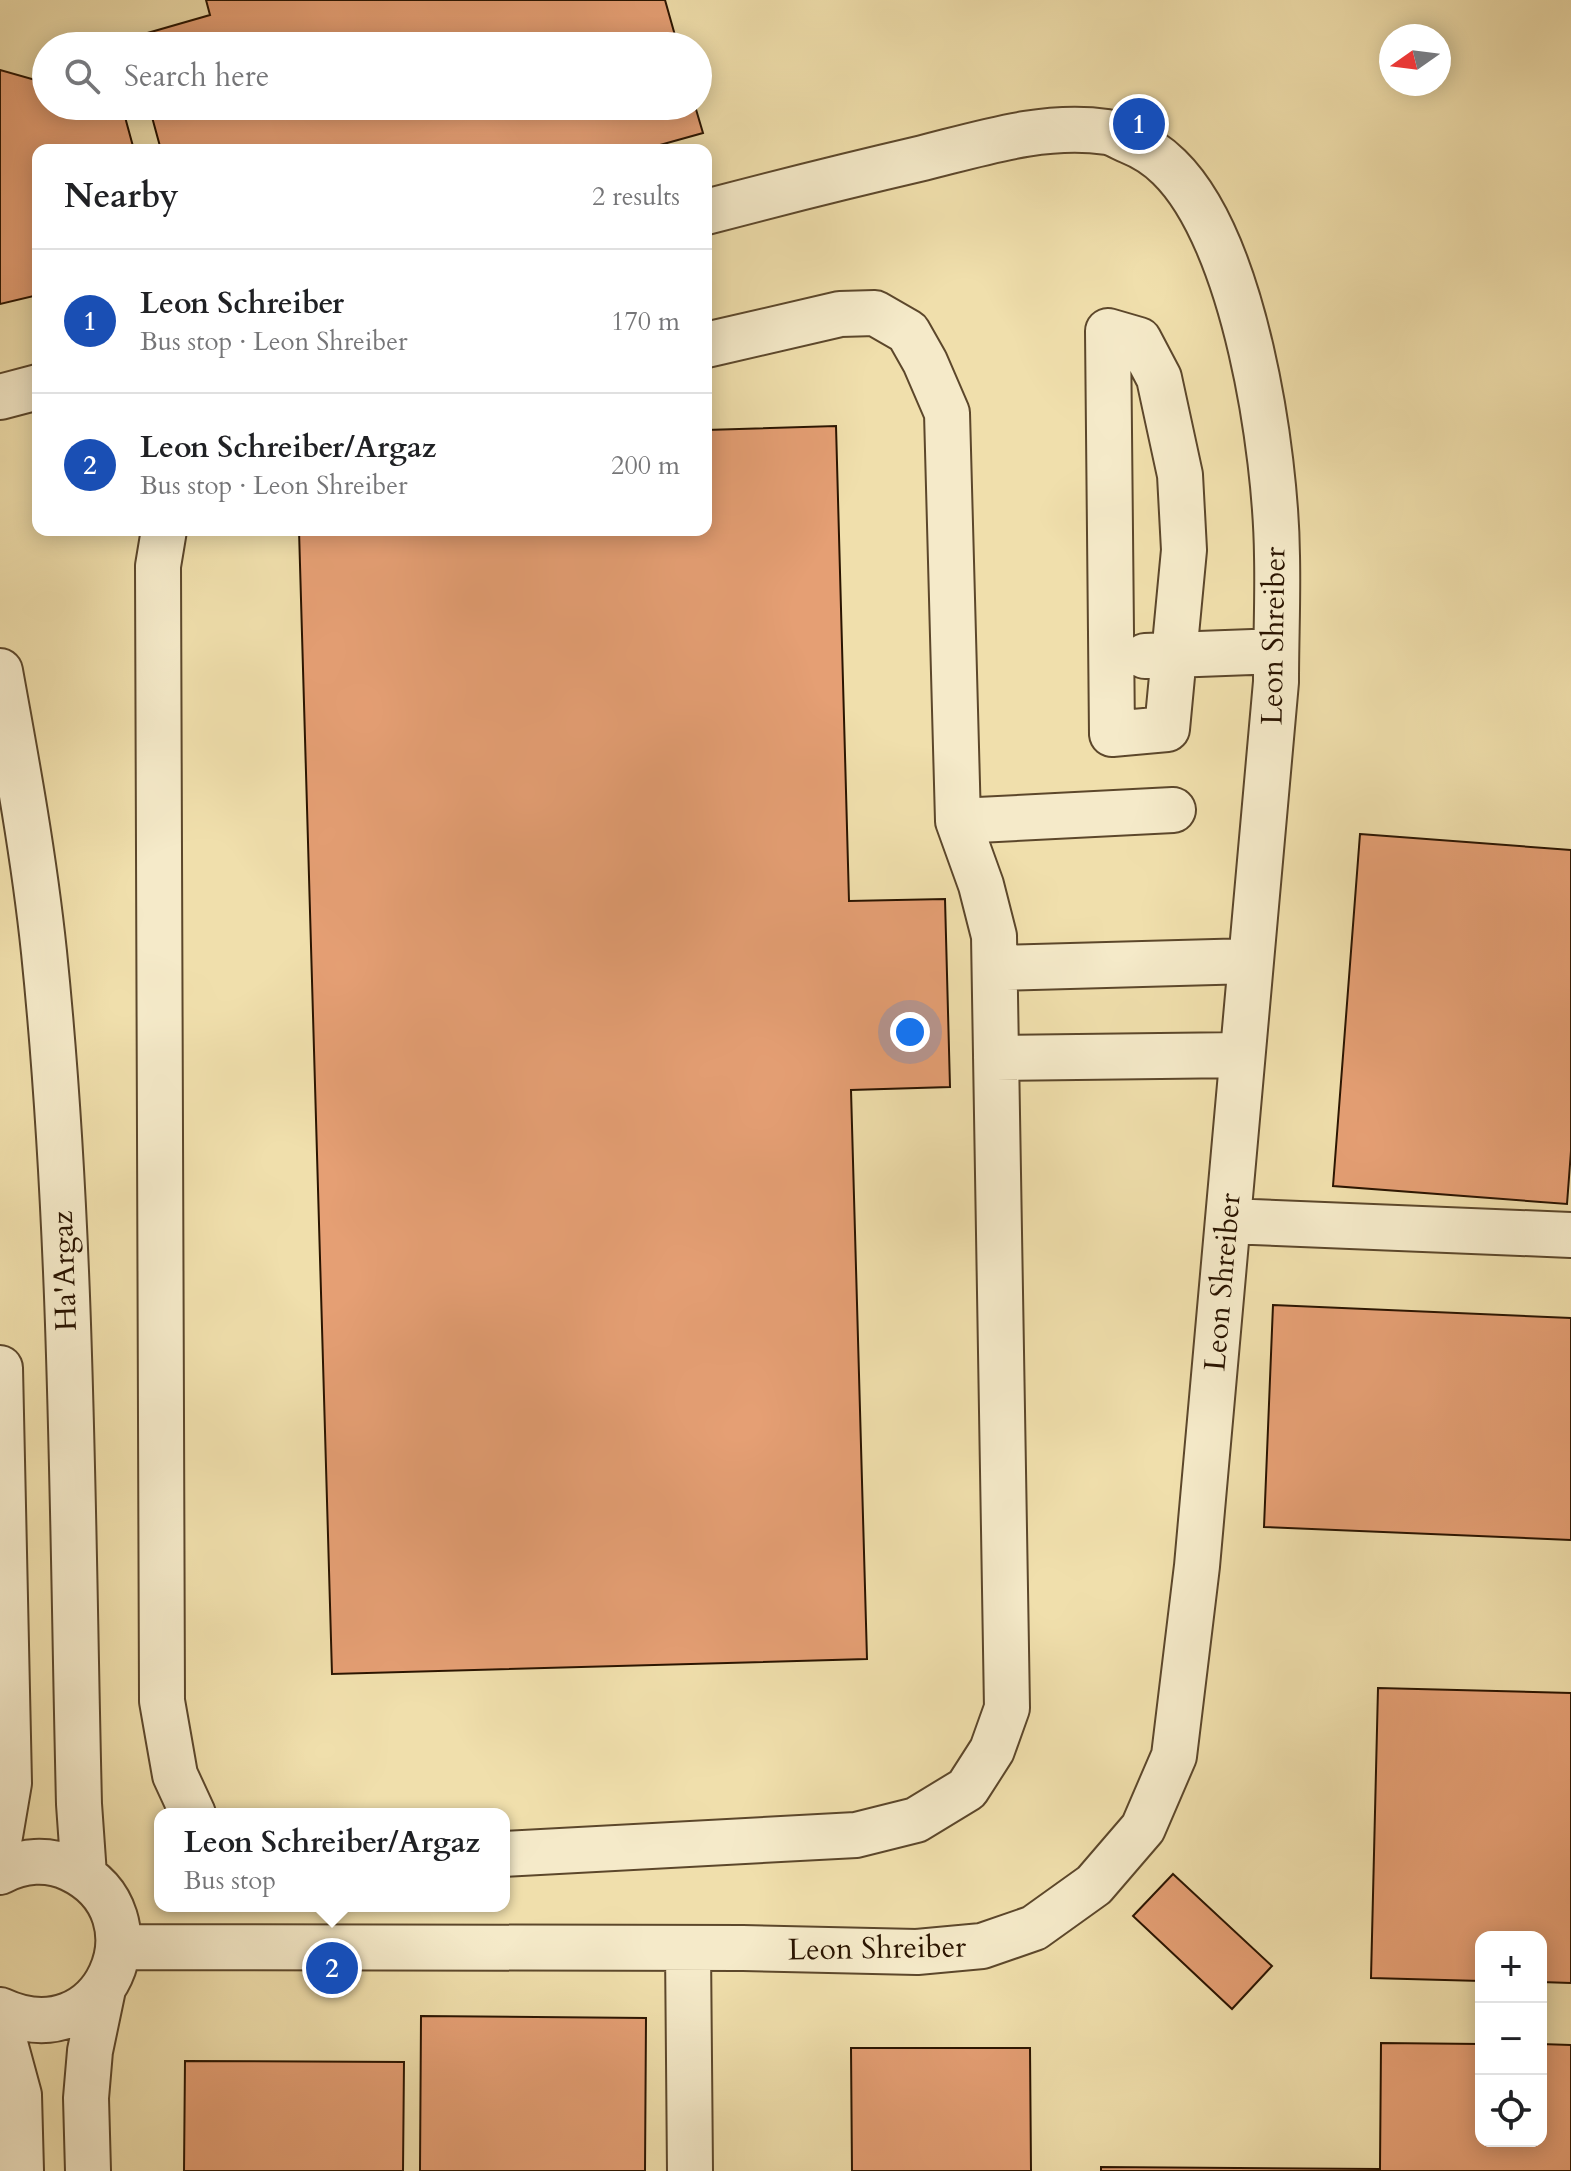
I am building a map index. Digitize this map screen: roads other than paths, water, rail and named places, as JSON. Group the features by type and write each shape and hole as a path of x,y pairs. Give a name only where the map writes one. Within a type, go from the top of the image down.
{"street":[{"name":"Leon Shreiber","path":"119,1947 688,1948 902,1953 982,1946 1034,1928 1094,1885 1143,1828 1174,1756 1197,1566 1276,682 1278,554 1270,460 1254,368 1232,280 1212,229 1191,193 1170,167 1147,149 1110,132 1060,129 1009,137 712,211"},
{"path":"510,1854 856,1835 916,1820 967,1789 992,1750 1007,1708 994,936 981,885 958,821 947,413 908,332 875,313 840,314 712,344"},
{"path":"1108,331 1139,340 1159,378 1180,475 1184,550 1167,729 1112,734 1111,658 1108,331"},
{"path":"0,397 32,389"},
{"path":"163,536 158,566 162,1701 175,1775 190,1808"},
{"path":"1111,658 1276,651"},
{"name":"Ha'Argaz","path":"0,671 25,809 40,919 55,1086 65,1264 79,1804 84,1875"},
{"path":"958,821 1173,810"},
{"path":"995,968 1251,961"},
{"path":"996,1058 1242,1055"},
{"path":"1228,1221 1571,1235"},
{"path":"0,1368 9,1783 0,1836"},
{"path":"0,1872 37,1861 62,1864 84,1875 104,1895 116,1919 119,1947 114,1970 103,1989 86,2006 65,2017 41,2021 17,2018 0,2010"},
{"path":"688,1948 690,2171"},
{"path":"88,2171 86,2098 103,1989"},
{"path":"0,2025 19,2095 21,2171"}],"place":[{"name":"Leon Schreiber","path":"1139,124"},
{"name":"Leon Schreiber/Argaz","path":"332,1968"}]}
